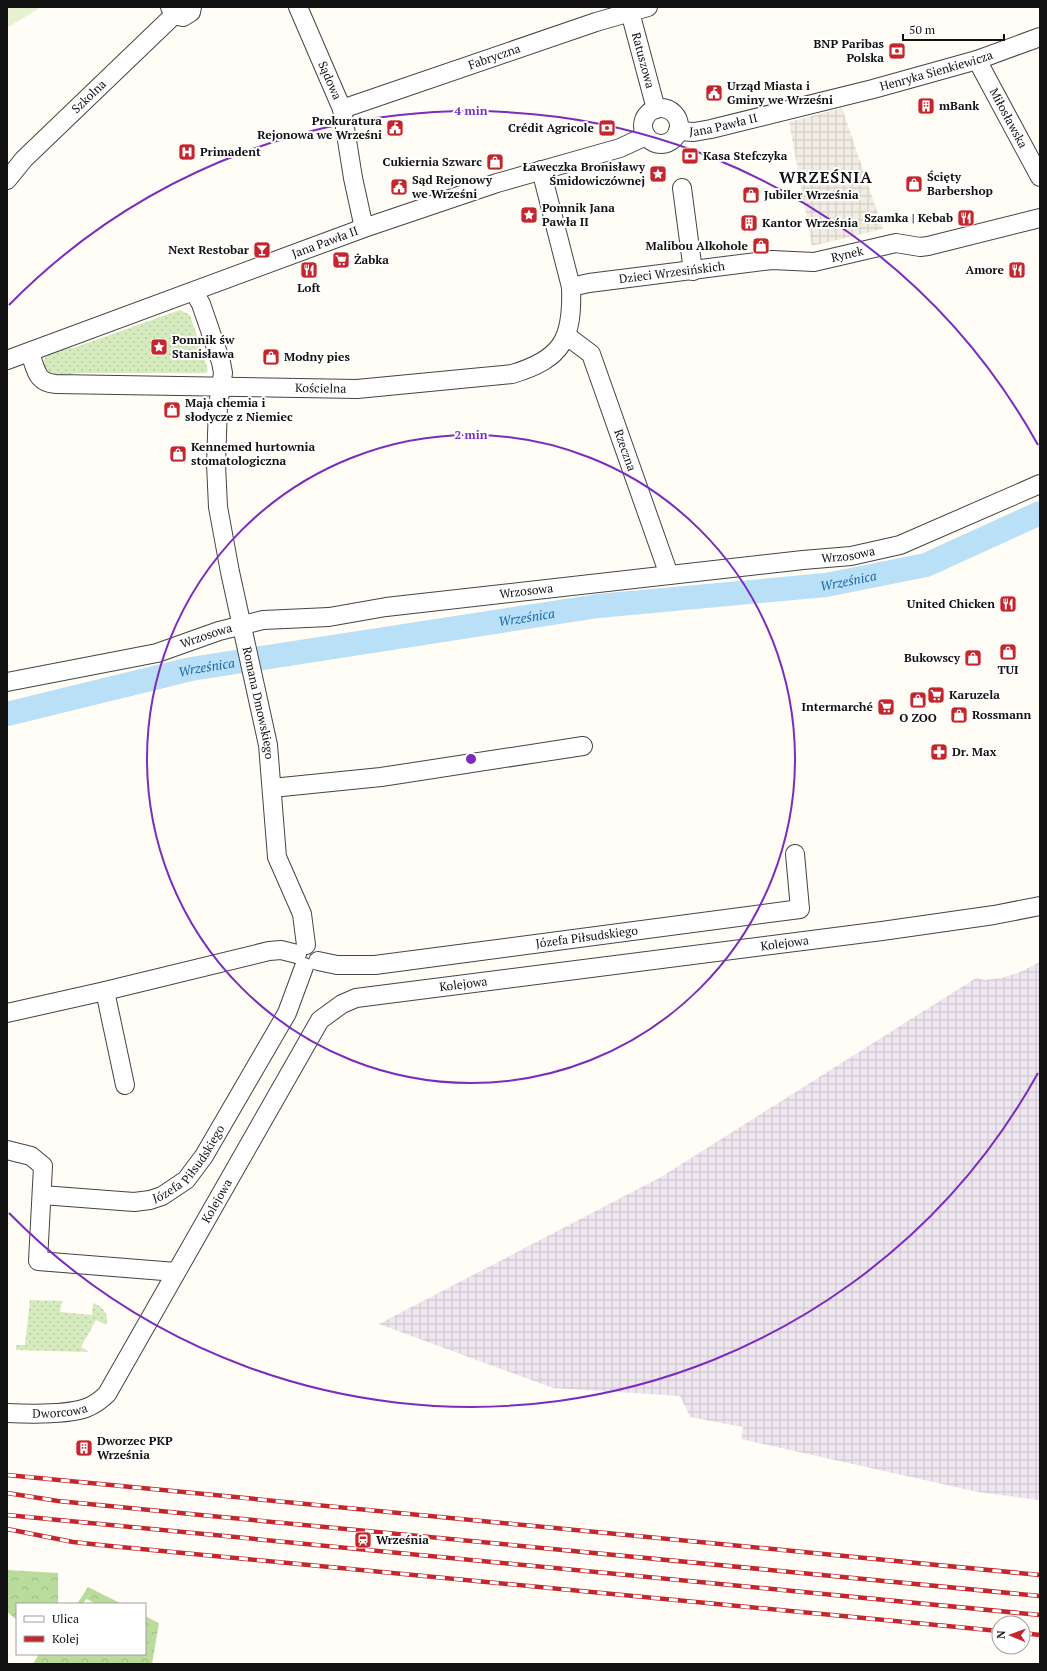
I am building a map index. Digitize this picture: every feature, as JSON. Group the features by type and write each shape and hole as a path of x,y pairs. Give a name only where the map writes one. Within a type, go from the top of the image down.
{"street":[{"path":"172,11 178,17 187,16 192,7"},
{"name":"Sądowa","path":"298,7 342,108 353,178 364,228"},
{"name":"Fabryczna","path":"342,108 596,22 648,7"},
{"name":"Szkolna","path":"7,180 29,154 172,11"},
{"name":"Ratuszowa","path":"630,12 656,109"},
{"name":"Henryka Sienkiewicza","path":"768,114 854,94 977,60 1040,36"},
{"name":"Miłosławska","path":"977,60 1040,176"},
{"path":"663,108 676,116 679,123 678,131 673,139 664,144 650,141 643,128 644,120 649,113 656,109 663,108"},
{"name":"Jana Pawła II","path":"678,131 694,132 711,129 768,114"},
{"name":"Jana Pawła II","path":"7,360 30,353 364,228 497,183 620,148 646,136"},
{"path":"541,170 571,287"},
{"path":"682,188 693,271"},
{"name":"Rynek","path":"772,260 814,262 896,243 920,247 1040,218"},
{"name":"Dzieci Wrzesińskich","path":"571,287 772,260"},
{"name":"Kościelna","path":"30,353 40,379 48,383 357,389 512,374 529,369 543,362 555,352 567,336 570,324 571,287"},
{"name":"Romana Dmowskiego","path":"194,292 201,304 221,362 223,373 216,444 216,488 220,523 268,745 277,857 302,914 306,957"},
{"name":"Rzeczna","path":"567,336 591,354 669,575"},
{"name":"Wrzosowa","path":"7,682 157,653 243,633 263,620 329,617 386,607 851,556 900,545 1040,484"},
{"path":"272,788 381,777 582,746"},
{"name":"Józefa Piłsudskiego","path":"42,1195 134,1202 150,1200 162,1196 186,1180 204,1156 287,1013 306,957 337,965 375,965 800,909 794,854"},
{"name":"Kolejowa","path":"107,1394 320,1020 342,1004 356,998 370,996 882,931 994,915 1040,906"},
{"path":"7,1013 105,991 268,951 281,950 306,957"},
{"path":"105,991 125,1085"},
{"path":"7,1150 31,1156 42,1166 42,1195 38,1261 176,1272"},
{"name":"Dworcowa","path":"7,1413 53,1412 85,1408 96,1404 107,1394"}],"shaded area":[{"path":"842,108 883,229 812,246 789,122"},
{"path":"1040,962 1040,1500 978,1492 741,1439 743,1427 690,1417 680,1396 553,1388 379,1324 661,1177 976,978 985,980 1001,978 1020,972"}],"green space":[{"path":"7,7 41,7 7,28"},
{"path":"180,310 190,315 208,370 206,373 76,373 65,376 55,376 51,375 44,368 42,363 48,354 62,349 73,348"},
{"path":"30,1300 62,1301 60,1312 92,1315 93,1303 105,1311 107,1317 106,1325 96,1320 81,1347 89,1352 16,1350 16,1345 25,1345"},
{"path":"7,1570 58,1573 58,1603 16,1603 16,1619 7,1612"},
{"path":"88,1587 120,1603 95,1603 86,1599 84,1603 78,1603"},
{"path":"146,1616 159,1623 152,1664 33,1664 38,1655 146,1655"}],"waterway":[{"name":"Wrześnica","path":"7,714 191,669 598,606 826,585 926,565 1040,513"}],"railway":[{"path":"7,1475 1040,1575"},
{"path":"7,1493 58,1501 1040,1596"},
{"path":"7,1515 1040,1615"},
{"path":"7,1529 73,1542 110,1546 991,1630"},
{"path":"1031,1634 1040,1635"}],"place":[{"name":"BNP Paribas Polska","path":"897,51"},
{"name":"Urząd Miasta i Gminy we Wrześni","path":"714,93"},
{"name":"mBank","path":"926,106"},
{"name":"Prokuratura Rejonowa we Wrześni","path":"395,128"},
{"name":"Crédit Agricole","path":"607,128"},
{"name":"Primadent","path":"187,152"},
{"name":"Kasa Stefczyka","path":"690,156"},
{"name":"Cukiernia Szwarc","path":"495,162"},
{"name":"Ławeczka Bronisławy Śmidowiczównej","path":"658,174"},
{"name":"Ścięty Barbershop","path":"914,184"},
{"name":"Sąd Rejonowy we Wrześni","path":"399,187"},
{"name":"Jubiler Września","path":"751,195"},
{"name":"Pomnik Jana Pawła II","path":"529,215"},
{"name":"Szamka | Kebab","path":"966,218"},
{"name":"Kantor Września","path":"749,223"},
{"name":"Malibou Alkohole","path":"761,246"},
{"name":"Next Restobar","path":"262,250"},
{"name":"Żabka","path":"341,260"},
{"name":"Loft","path":"309,270"},
{"name":"Amore","path":"1017,270"},
{"name":"Pomnik św Stanisława","path":"159,347"},
{"name":"Modny pies","path":"271,357"},
{"name":"Maja chemia i słodycze z Niemiec","path":"172,410"},
{"name":"Kennemed hurtownia stomatologiczna","path":"178,454"},
{"name":"United Chicken","path":"1008,604"},
{"name":"TUI","path":"1008,652"},
{"name":"Bukowscy","path":"973,658"},
{"name":"Karuzela","path":"936,695"},
{"name":"O ZOO","path":"918,700"},
{"name":"Intermarché","path":"886,707"},
{"name":"Rossmann","path":"959,715"},
{"name":"Dr. Max","path":"939,752"},
{"name":"Dworzec PKP Września","path":"84,1448"},
{"name":"Września","path":"363,1540"}],"district":[{"name":"WRZEŚNIA","path":"826,177"}]}
